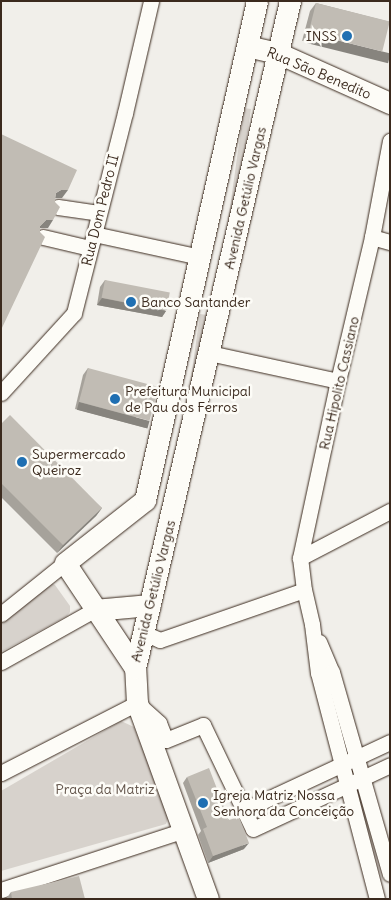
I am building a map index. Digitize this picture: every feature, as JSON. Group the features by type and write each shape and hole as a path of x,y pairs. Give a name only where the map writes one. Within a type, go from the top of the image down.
{"main road":[{"path":"65,563 145,500 257,1"},
{"name":"Avenida Getúlio Vargas","path":"135,668 290,1"},
{"name":"Rua São Benedito","path":"247,46 278,53 390,103"},
{"name":"Avenida Getúlio Vargas","path":"65,563 94,610 135,668"},
{"path":"94,610 150,605"},
{"path":"135,668 137,703 208,899"}],"street":[{"name":"Rua Dom Pedro II","path":"1,393 74,313 151,1"},
{"name":"Rua Hipolito Cassiano","path":"312,624 304,590 300,558 338,381 372,238 390,141"},
{"path":"58,207 99,213"},
{"path":"43,237 92,241 200,257"},
{"path":"372,238 390,242"},
{"path":"209,353 338,381"},
{"path":"300,558 390,510"},
{"path":"1,614 65,563"},
{"path":"144,633 160,640 304,590"},
{"path":"1,662 94,610"},
{"path":"312,624 332,672 358,756 389,872 371,878"},
{"path":"312,624 318,673 376,899"},
{"path":"1,773 137,703 159,723 166,740 203,725 253,829 390,765"},
{"path":"244,810 390,742"},
{"path":"1,890 182,831"}],"green space":[{"path":"244,108 251,109 226,289 219,288"},
{"path":"200,314 207,315 192,424 185,423"},
{"path":"51,583 55,585 70,606 70,612 67,616 1,652 1,622"},
{"name":"Praça da Matriz","path":"121,721 134,727 169,816 166,824 1,871 1,791"}],"building":[{"name":"INSS","path":"316,3 390,21 382,51 309,33"},
{"path":"1,134 77,170 68,190 61,190 56,193 55,202 60,207 53,220 46,220 40,226 40,232 45,237 1,330"},
{"path":"105,280 170,293 166,310 102,298"},
{"name":"Prefeitura Municipal de Pau dos Ferros","path":"88,368 159,387 149,421 79,402"},
{"name":"Supermercado Queiroz","path":"10,415 102,508 63,545 1,483 1,424"},
{"name":"Igreja Matriz Nossa Senhora da Conceição","path":"209,768 229,820 239,817 249,843 213,856 203,829 207,827 187,777"},
{"path":"79,876 85,899 12,899 11,892"}],"place":[{"name":"INSS","path":"347,36"},
{"name":"Banco Santander","path":"131,302"},
{"name":"Prefeitura Municipal de Pau dos Ferros","path":"115,399"},
{"name":"Supermercado Queiroz","path":"22,462"},
{"name":"Igreja Matriz Nossa Senhora da Conceição","path":"203,803"}]}
